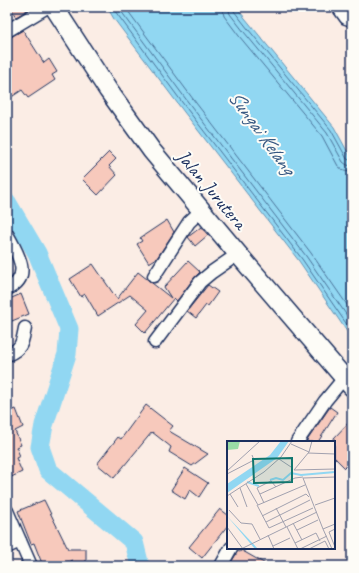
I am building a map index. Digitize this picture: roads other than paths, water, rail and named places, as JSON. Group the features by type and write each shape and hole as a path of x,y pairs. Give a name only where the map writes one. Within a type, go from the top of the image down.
{"street":[{"path":"7,31 47,7"},
{"name":"Jalan Jurutera","path":"54,7 108,90 152,152 348,383"},
{"path":"338,7 346,18 352,20"},
{"path":"154,276 189,222 201,211"},
{"path":"7,234 18,253 22,265 21,276 15,286 7,289"},
{"path":"155,342 200,282 238,254"},
{"path":"7,355 16,352 22,343 25,328"},
{"path":"298,441 325,401 348,383"},
{"path":"7,511 31,566"},
{"path":"7,547 20,542"},
{"path":"222,564 230,549"}],"water":[{"name":"Sungai Kelang","path":"107,7 236,7 334,127 352,160 352,339 299,261 184,112 114,19"}],"waterway":[{"path":"7,202 37,253 69,329 67,354 44,425 40,447 48,470 134,542 140,566"}]}
